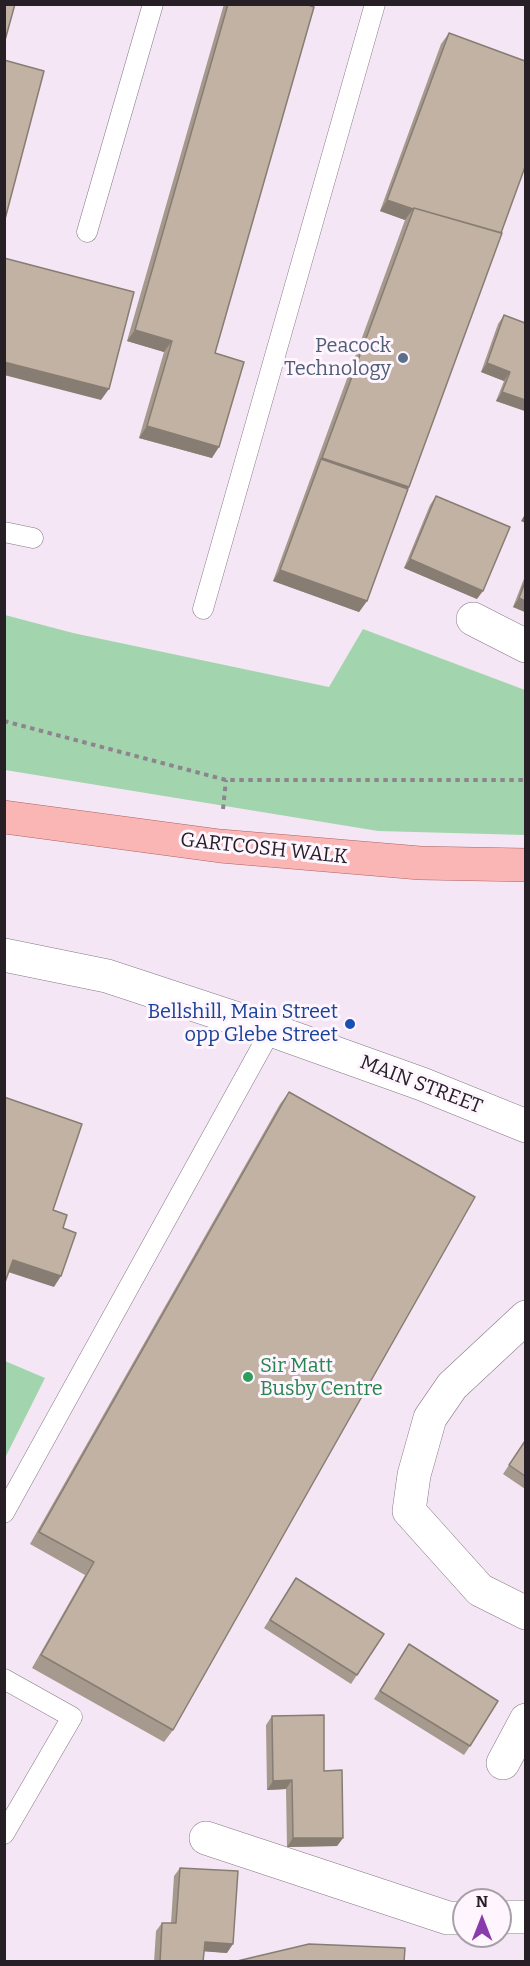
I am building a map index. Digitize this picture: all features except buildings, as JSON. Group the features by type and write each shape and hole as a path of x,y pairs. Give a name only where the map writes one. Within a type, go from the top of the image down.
{"main road":[{"name":"GARTCOSH WALK","path":"4,817 220,846 420,863 525,865"}],"street":[{"path":"473,619 525,646"},
{"name":"MAIN STREET","path":"4,955 107,976 271,1030 422,1084 525,1126"},
{"path":"525,1317 452,1386 430,1418 414,1475 409,1511 480,1590 525,1613"},
{"path":"503,1763 525,1720"},
{"path":"206,1838 452,1918"}],"lane":[{"path":"87,232 153,4"},
{"path":"203,609 375,4"},
{"path":"4,532 33,538"},
{"path":"4,1513 271,1030"},
{"path":"4,1679 72,1717 4,1834"}],"path":[{"path":"4,721 226,780 525,780"}],"green space":[{"path":"5,615 73,633 329,687 363,629 525,690 525,835 378,831 5,770"},
{"path":"5,1361 45,1378 5,1458"}],"place":[{"name":"Peacock Technology","path":"403,358"},
{"name":"Bellshill, Main Street opp Glebe Street","path":"350,1024"},
{"name":"Sir Matt Busby Centre","path":"248,1377"}]}
